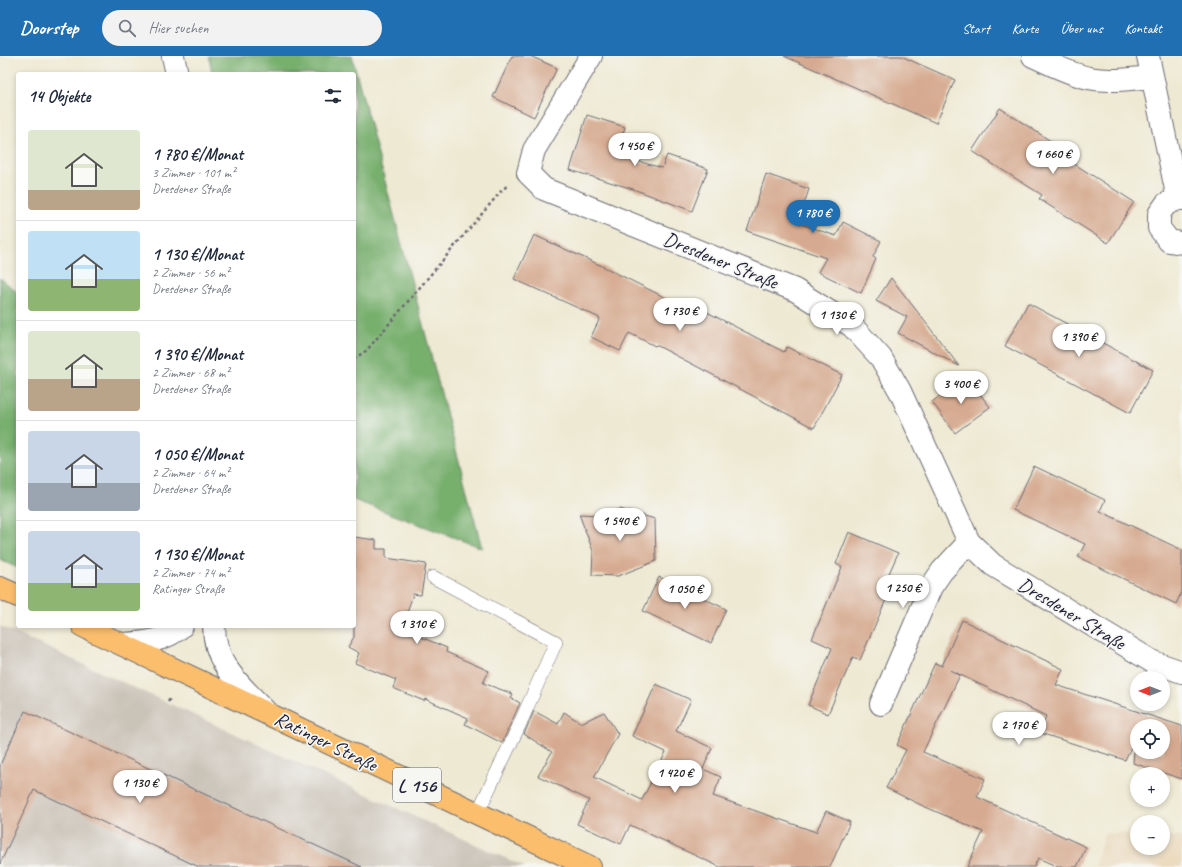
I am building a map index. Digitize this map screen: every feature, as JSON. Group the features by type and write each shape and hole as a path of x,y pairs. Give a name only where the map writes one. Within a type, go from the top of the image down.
{"main road":[{"path":"0,588 16,595"},
{"name":"Ratinger Straße","path":"87,628 590,867"}],"street":[{"path":"173,56 177,72"},
{"path":"528,173 534,150 591,56"},
{"path":"1033,56 1059,68 1088,78 1116,80 1152,77"},
{"path":"1148,56 1180,199 1166,204 1159,214 1159,228 1169,241 1182,243"},
{"name":"Dresdener Straße","path":"528,173 544,189 795,290 852,326 881,358 900,391 969,542 993,566 1154,662 1182,672"},
{"path":"881,704 931,587 942,570 969,542"},
{"path":"122,644 157,640 170,635 179,628"},
{"path":"214,628 220,660 227,671 267,713"}],"lane":[{"path":"433,577 556,642 518,728 477,814"}],"path":[{"path":"356,358 367,350 502,190 528,173"}],"shaded area":[{"path":"0,626 525,867 0,867"},
{"path":"1104,833 1130,834 1130,855 1170,855 1170,836 1182,837 1182,867 1094,867"}],"green space":[{"path":"209,56 352,56 482,548 356,501 356,72 212,72"},
{"path":"0,278 16,291 16,567 0,560"}],"building":[{"path":"512,56 530,56 557,68 534,117 493,97"},
{"path":"784,56 901,56 955,80 936,123"},
{"path":"1000,108 1069,153 1065,158 1134,202 1108,243 1039,199 1042,195 972,151"},
{"path":"587,115 625,127 616,155 662,168 667,155 708,169 692,211 633,189 570,170"},
{"path":"766,174 809,189 798,223 836,236 843,222 881,241 873,257 876,259 861,293 818,272 826,258 747,231"},
{"path":"534,235 602,266 702,316 705,311 784,352 787,347 842,375 814,428 656,345 655,346 629,333 620,351 591,337 600,318 514,279"},
{"path":"891,278 959,366 898,333 907,317 876,301"},
{"path":"1028,303 1153,370 1130,413 1005,346"},
{"path":"966,376 990,407 955,433 932,402"},
{"path":"1034,466 1105,500 1100,511 1182,550 1182,591 1176,604 1078,557 1085,544 1013,510"},
{"path":"620,509 655,519 656,561 618,576 592,575 593,551 579,514 599,515"},
{"path":"849,532 898,553 884,585 891,588 860,660 853,657 828,714 808,705 832,648 812,639 842,567 836,564"},
{"path":"356,537 376,540 376,549 386,549 386,558 426,564 421,595 413,594 402,629 447,648 446,652 489,671 483,683 513,694 511,698 520,703 502,743 465,724 468,718 425,699 424,701 393,688 396,680 355,663 359,653 348,647 354,637 354,628 356,628"},
{"path":"659,577 726,609 711,643 643,611"},
{"path":"962,620 1063,669 1056,685 1130,709 1130,711 1136,711 1160,719 1130,719 1130,750 1125,760 1040,733 1046,716 950,670 960,675 923,752 985,779 977,797 1086,847 1077,867 1058,867 1038,858 1034,867 967,867 983,832 886,788 906,750 897,745 935,663 942,666"},
{"path":"656,684 691,700 676,731 712,748 703,769 721,777 713,796 816,832 826,811 850,822 830,867 720,867 630,825 621,844 577,824 589,800 538,776 552,752 524,734 534,711 558,724 564,712 581,723 604,712 618,734 594,777 642,800 666,752 632,736"},
{"path":"25,711 362,867 199,867 34,790 0,864 0,765"},
{"path":"1170,722 1182,726 1182,779 1170,775 1170,767 1145,767 1133,763 1133,759 1170,759"}]}
